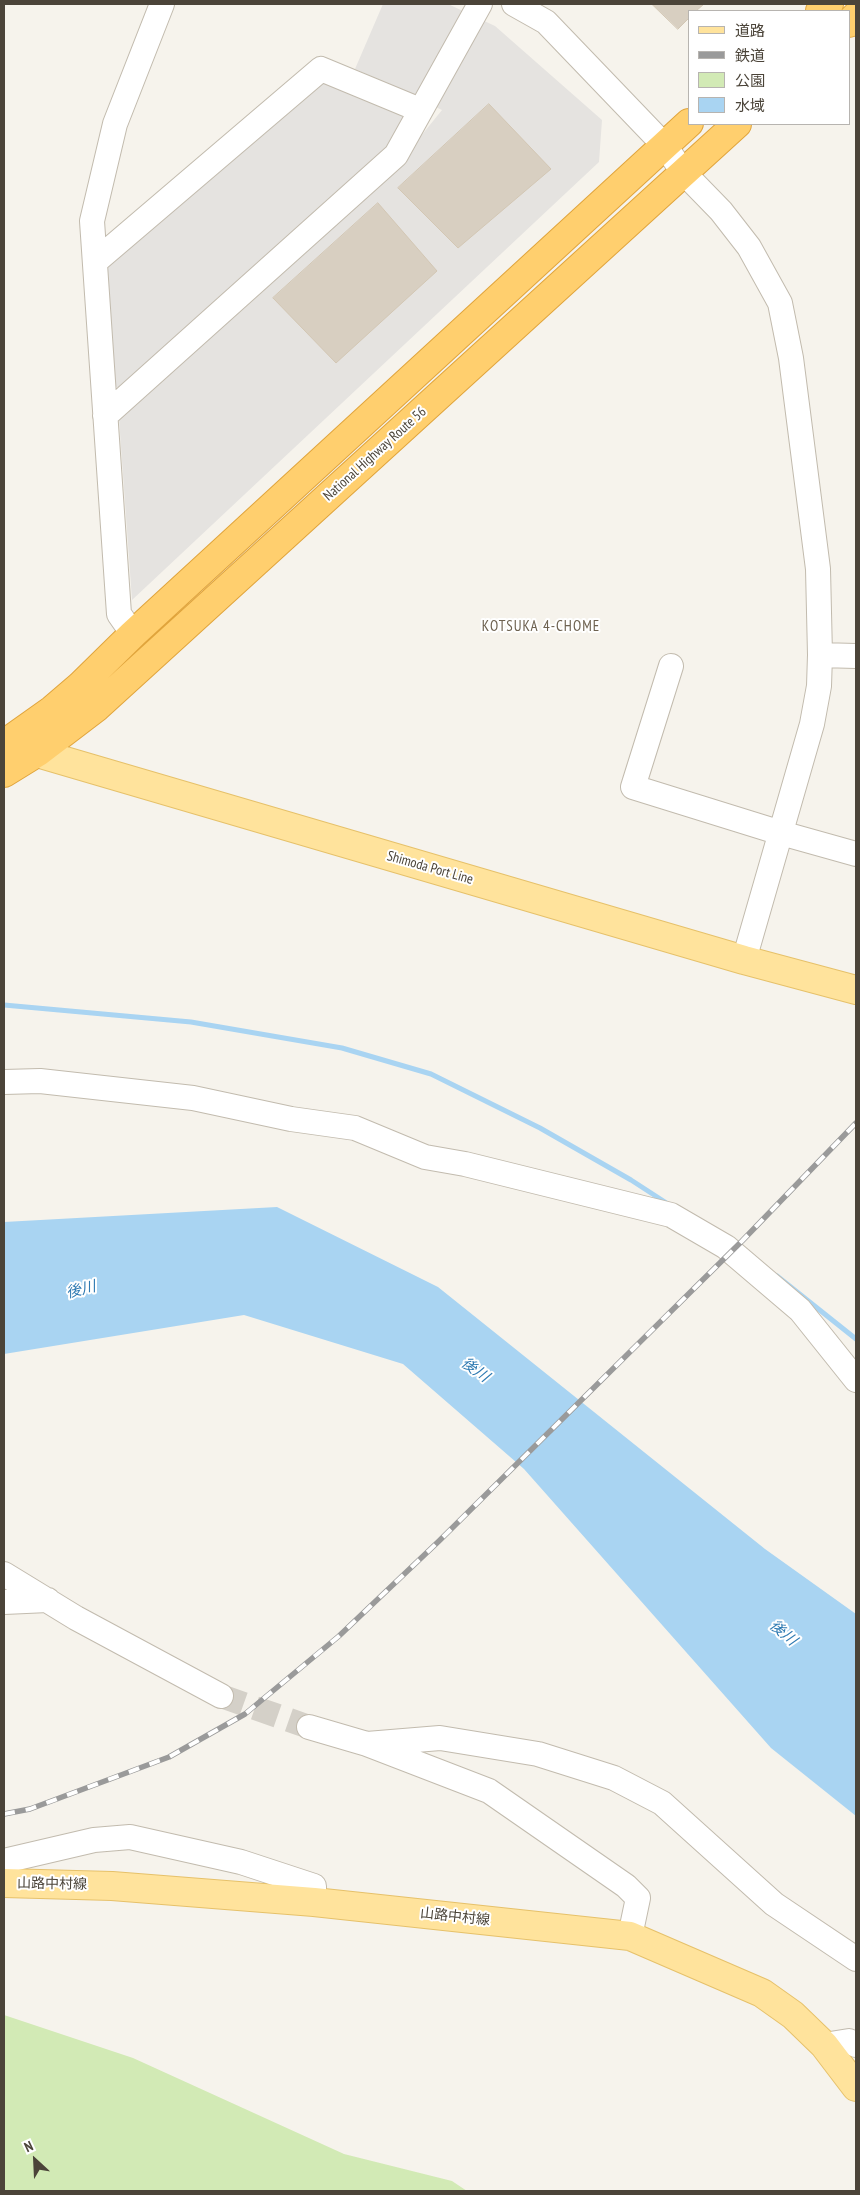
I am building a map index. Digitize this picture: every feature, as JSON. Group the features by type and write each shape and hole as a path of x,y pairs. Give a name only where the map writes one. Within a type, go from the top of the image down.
{"highway":[{"path":"4,744 52,710 80,686 133,634 688,124"},
{"name":"National Highway Route 56","path":"4,773 38,752 97,707 736,125"}],"main road":[{"name":"Shimoda Port Line","path":"4,744 38,752 744,960 856,990"},
{"name":"山路中村線","path":"4,1883 112,1886 314,1902 630,1936 762,1993 793,2015 824,2045 856,2087"}],"street":[{"path":"133,634 119,614 92,222 115,124 162,4"},
{"path":"105,416 396,155 480,4"},
{"path":"514,4 546,22 664,145 684,173 721,211 749,247 780,303 791,358 818,569 819,686 812,724 744,960"},
{"path":"96,262 321,69 420,110"},
{"path":"820,655 856,656"},
{"path":"671,666 633,787 856,854"},
{"path":"4,1082 40,1081 193,1098 291,1120 355,1128 426,1157 465,1164 671,1215 726,1247 800,1310 856,1380"},
{"path":"4,1574 76,1618 221,1696"},
{"path":"4,1602 48,1600"},
{"path":"309,1727 367,1744 489,1791 626,1886 638,1898 630,1936"},
{"path":"367,1744 440,1738 538,1754 614,1778 662,1803 774,1904 856,1959"},
{"path":"4,1861 94,1840 130,1837 241,1862 314,1886 314,1902"},
{"path":"824,2045 849,2041 856,2045"}],"green space":[{"path":"4,2015 133,2058 344,2154 452,2181 467,2191 4,2191"}],"shaded area":[{"path":"383,4 448,4 495,26 602,120 599,162 132,600 119,419 382,184 442,110 355,69"},
{"path":"323,81 399,107 405,120 386,153 124,389 110,385 104,268"}],"water":[{"name":"後川","path":"277,1207 438,1287 765,1549 856,1614 856,1816 771,1748 524,1469 403,1364 244,1315 4,1354 4,1222"}],"building":[{"path":"652,4 704,4 697,10 688,10 688,19 678,29"},
{"path":"489,104 551,169 458,248 398,188"},
{"path":"378,203 437,271 336,363 273,298"}],"waterway":[{"path":"4,1005 191,1022 342,1048 431,1074 540,1128 631,1180 668,1204"},
{"path":"777,1276 856,1339"}],"tunnel":[{"path":"221,1696 309,1727"}],"railway":[{"path":"4,1814 30,1809 169,1757 245,1714 339,1636 439,1541 742,1241 856,1123"}],"district":[{"name":"KOTSUKA 4-CHOME","path":"541,627"}]}
